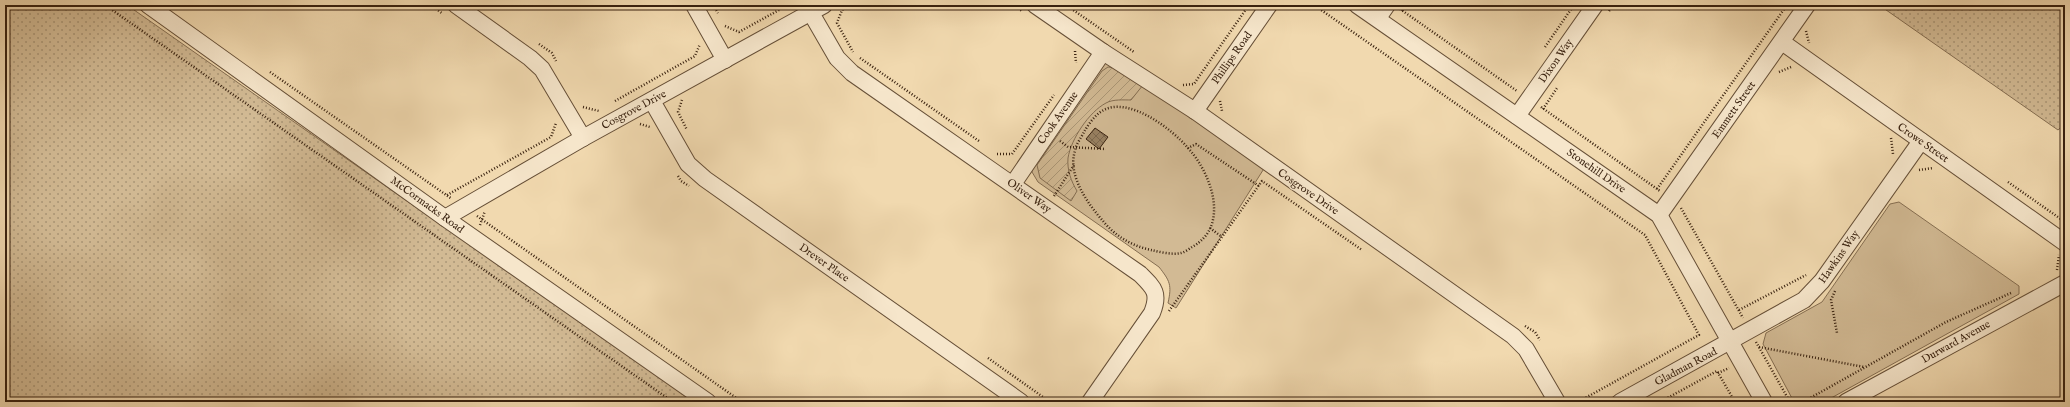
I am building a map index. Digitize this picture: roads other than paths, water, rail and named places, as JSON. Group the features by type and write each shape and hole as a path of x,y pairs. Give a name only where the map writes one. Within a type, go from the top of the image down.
{"street":[{"name":"McCormacks Road","path":"148,5 445,218 708,402"},
{"path":"694,5 725,60"},
{"name":"Cosgrove Drive","path":"1035,5 1103,52 1194,111 1513,336 1526,350 1557,402"},
{"name":"Phillips Road","path":"1194,111 1269,5"},
{"name":"Stonehill Drive","path":"1357,5 1378,18 1659,215 1764,402"},
{"path":"1378,18 1387,5"},
{"name":"Dixon Way","path":"1517,116 1595,5"},
{"name":"Emmett Street","path":"1659,215 1807,5"},
{"name":"Cosgrove Drive","path":"445,218 583,138 817,9"},
{"name":"Oliver Way","path":"817,9 826,39 837,58 852,73 1140,274 1152,286 1157,300 1152,313 1090,402"},
{"path":"453,12 530,58 542,68 583,138"},
{"name":"Crowe Street","path":"1782,42 1921,141 2062,249"},
{"name":"Cook Avenue","path":"1013,184 1103,52"},
{"name":"Drever Place","path":"652,101 688,164 706,179 1021,402"},
{"name":"Hawkins Way","path":"1730,342 1804,300 1814,292 1921,141"},
{"name":"Durward Avenue","path":"1846,402 2065,283"},
{"name":"Gladman Road","path":"1620,402 1730,342"}]}
